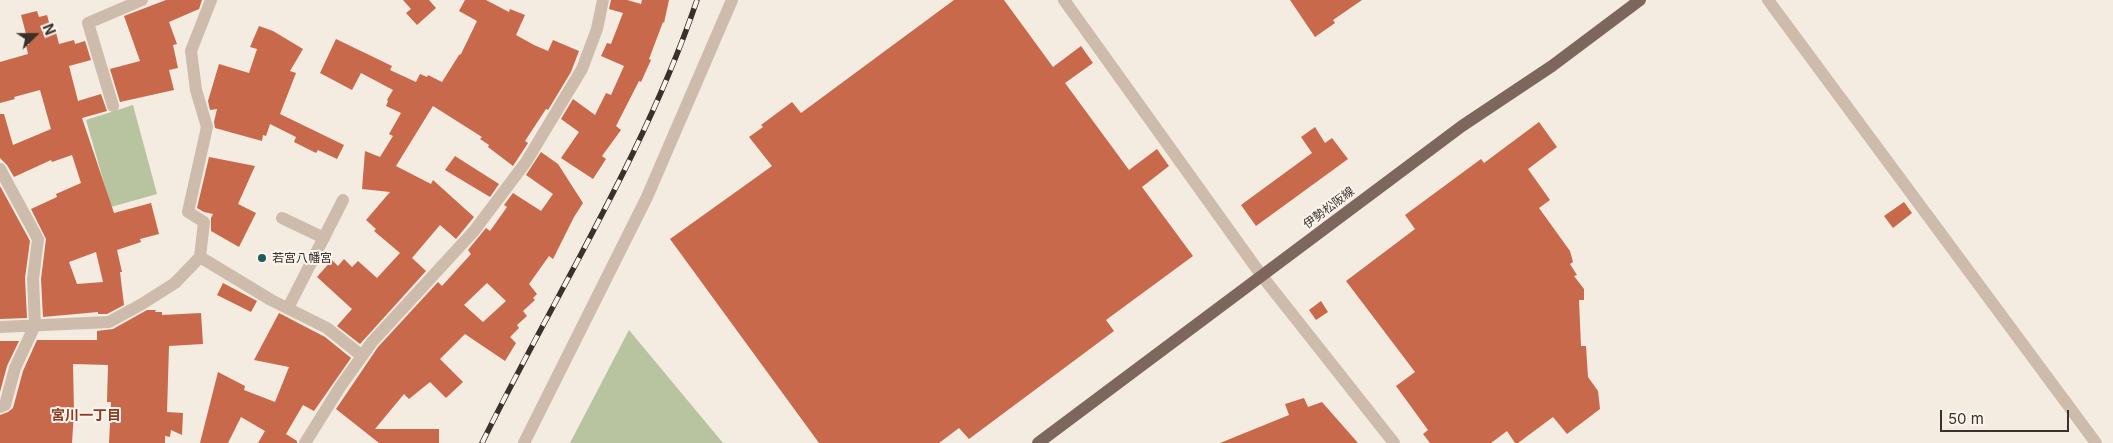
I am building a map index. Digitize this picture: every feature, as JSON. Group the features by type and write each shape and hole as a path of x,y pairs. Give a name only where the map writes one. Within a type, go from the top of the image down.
{"main road":[{"name":"伊勢松阪線","path":"1038,443 1462,126 1552,66 1640,0"}],"street":[{"path":"113,106 88,23 142,0"},
{"path":"0,326 108,322 142,304 175,283 200,257 204,222 188,212 207,128 196,90 191,51 211,0"},
{"path":"305,443 362,356 418,290 474,231 526,162 582,70 597,30 602,0"},
{"path":"524,443 647,197 732,0"},
{"path":"1064,0 1262,276 1394,443"},
{"path":"1768,0 2096,443"},
{"path":"0,169 38,239 32,279 35,325 15,368 5,405 0,407"},
{"path":"288,308 343,200"},
{"path":"282,218 324,238"},
{"path":"200,257 288,308 327,328 362,356"}],"green space":[{"path":"133,105 157,194 111,207 86,120"},
{"path":"629,330 723,443 570,443"}],"building":[{"path":"166,0 202,0 199,9 169,22 177,44 173,45 178,68 169,70 174,90 120,102 110,69 140,61 124,16"},
{"path":"403,0 429,0 436,8 417,25 406,13 411,9"},
{"path":"465,0 486,0 509,12 510,9 525,15 516,35 534,45 548,51 553,40 579,51 571,72 548,110 546,109 525,141 528,143 513,166 488,147 489,145 480,139 482,137 433,106 396,166 431,184 433,180 474,217 456,239 440,225 412,258 426,271 360,344 337,326 352,309 317,277 332,260 338,266 344,259 352,267 358,261 377,278 400,253 374,231 376,229 366,220 390,192 362,189 365,151 380,157 393,136 389,134 401,113 386,106 393,90 361,73 352,90 320,73 336,39 392,66 390,70 416,82 420,74 427,77 428,75 442,82 461,54 477,21 459,11"},
{"path":"611,0 627,0 641,4 642,0 669,0 664,23 649,59 651,60 616,126 621,130 602,156 606,159 593,179 561,158 579,132 561,119 573,99 595,115 606,93 611,95 624,66 601,56 607,43 611,44 623,13 609,9"},
{"path":"954,0 1004,0 1053,67 1081,46 1093,63 1065,83 1129,170 1157,149 1169,166 1142,187 1193,256 1106,320 1114,331 969,439 959,428 939,443 819,443 670,239 772,166 749,137 763,127 761,125 792,102 801,113"},
{"path":"1290,0 1362,0 1333,20 1335,23 1315,37"},
{"path":"37,11 39,17 47,15 50,26 54,25 59,44 74,40 75,44 85,41 91,60 69,66 78,101 101,94 107,111 82,118 114,213 151,203 159,234 140,239 141,242 117,250 122,272 120,272 124,305 107,314 98,314 98,312 43,317 41,279 46,239 31,209 57,197 56,194 81,183 72,155 52,162 51,160 14,177 0,158 0,114 4,114 13,145 51,129 40,90 0,103 0,62 28,54 26,45 29,45 21,15","holes":["96,252 103,282 77,284 69,262"]},
{"path":"259,26 273,31 303,49 290,71 296,73 280,114 344,145 337,159 318,150 316,153 294,142 296,137 270,124 266,136 263,135 262,141 215,128 214,122 217,109 210,110 208,101 219,64 249,73 257,49 250,47"},
{"path":"1539,122 1557,147 1528,169 1550,200 1539,208 1570,251 1573,262 1570,264 1577,275 1574,276 1584,289 1584,300 1579,300 1581,346 1586,346 1588,377 1598,391 1600,409 1567,434 1553,417 1518,443 1515,443 1507,431 1491,443 1430,443 1423,434 1428,430 1396,386 1415,372 1346,281 1415,229 1405,215 1481,159 1484,163"},
{"path":"1315,127 1325,143 1332,138 1348,159 1256,226 1241,205 1312,153 1301,137"},
{"path":"541,152 558,164 583,203 553,259 549,256 529,284 537,294 533,298 535,300 523,311 527,316 517,325 519,328 510,337 516,343 505,361 465,334 440,359 463,382 446,398 430,382 409,399 404,394 375,429 439,429 439,443 379,443 336,409 378,347 438,282 442,286 471,254 468,250 486,228 490,231 507,207 504,205 513,193 541,211 553,194 526,175","holes":["487,283 506,301 483,322 464,305"]},
{"path":"455,156 499,184 490,197 445,170"},
{"path":"209,157 255,166 238,204 256,213 239,247 211,231 211,218 213,214 197,208"},
{"path":"0,186 30,241 25,278 27,318 0,319"},
{"path":"1904,202 1912,213 1893,228 1884,216"},
{"path":"223,283 257,301 251,312 217,295"},
{"path":"1321,301 1328,312 1316,320 1309,310"},
{"path":"147,310 162,312 162,315 201,313 203,344 169,346 167,412 183,413 182,435 171,430 170,437 165,436 165,443 109,443 111,402 107,402 108,365 73,364 74,412 72,443 0,443 0,415 13,408 23,371 37,340 97,340 97,331 113,329"},
{"path":"279,313 325,337 351,358 314,411 303,405 286,434 297,441 297,443 258,443 265,431 241,417 228,443 200,443 218,372 245,386 244,390 275,402 289,367 254,360"},
{"path":"0,341 19,341 7,366 0,392"},
{"path":"1304,398 1308,407 1322,402 1358,443 1220,443 1289,415 1285,404"}],"railway":[{"path":"482,443 625,170 675,58 697,0"}],"place":[{"name":"若宮八幡宮","path":"262,258"}],"district":[{"name":"宮川一丁目","path":"86,416"}]}
